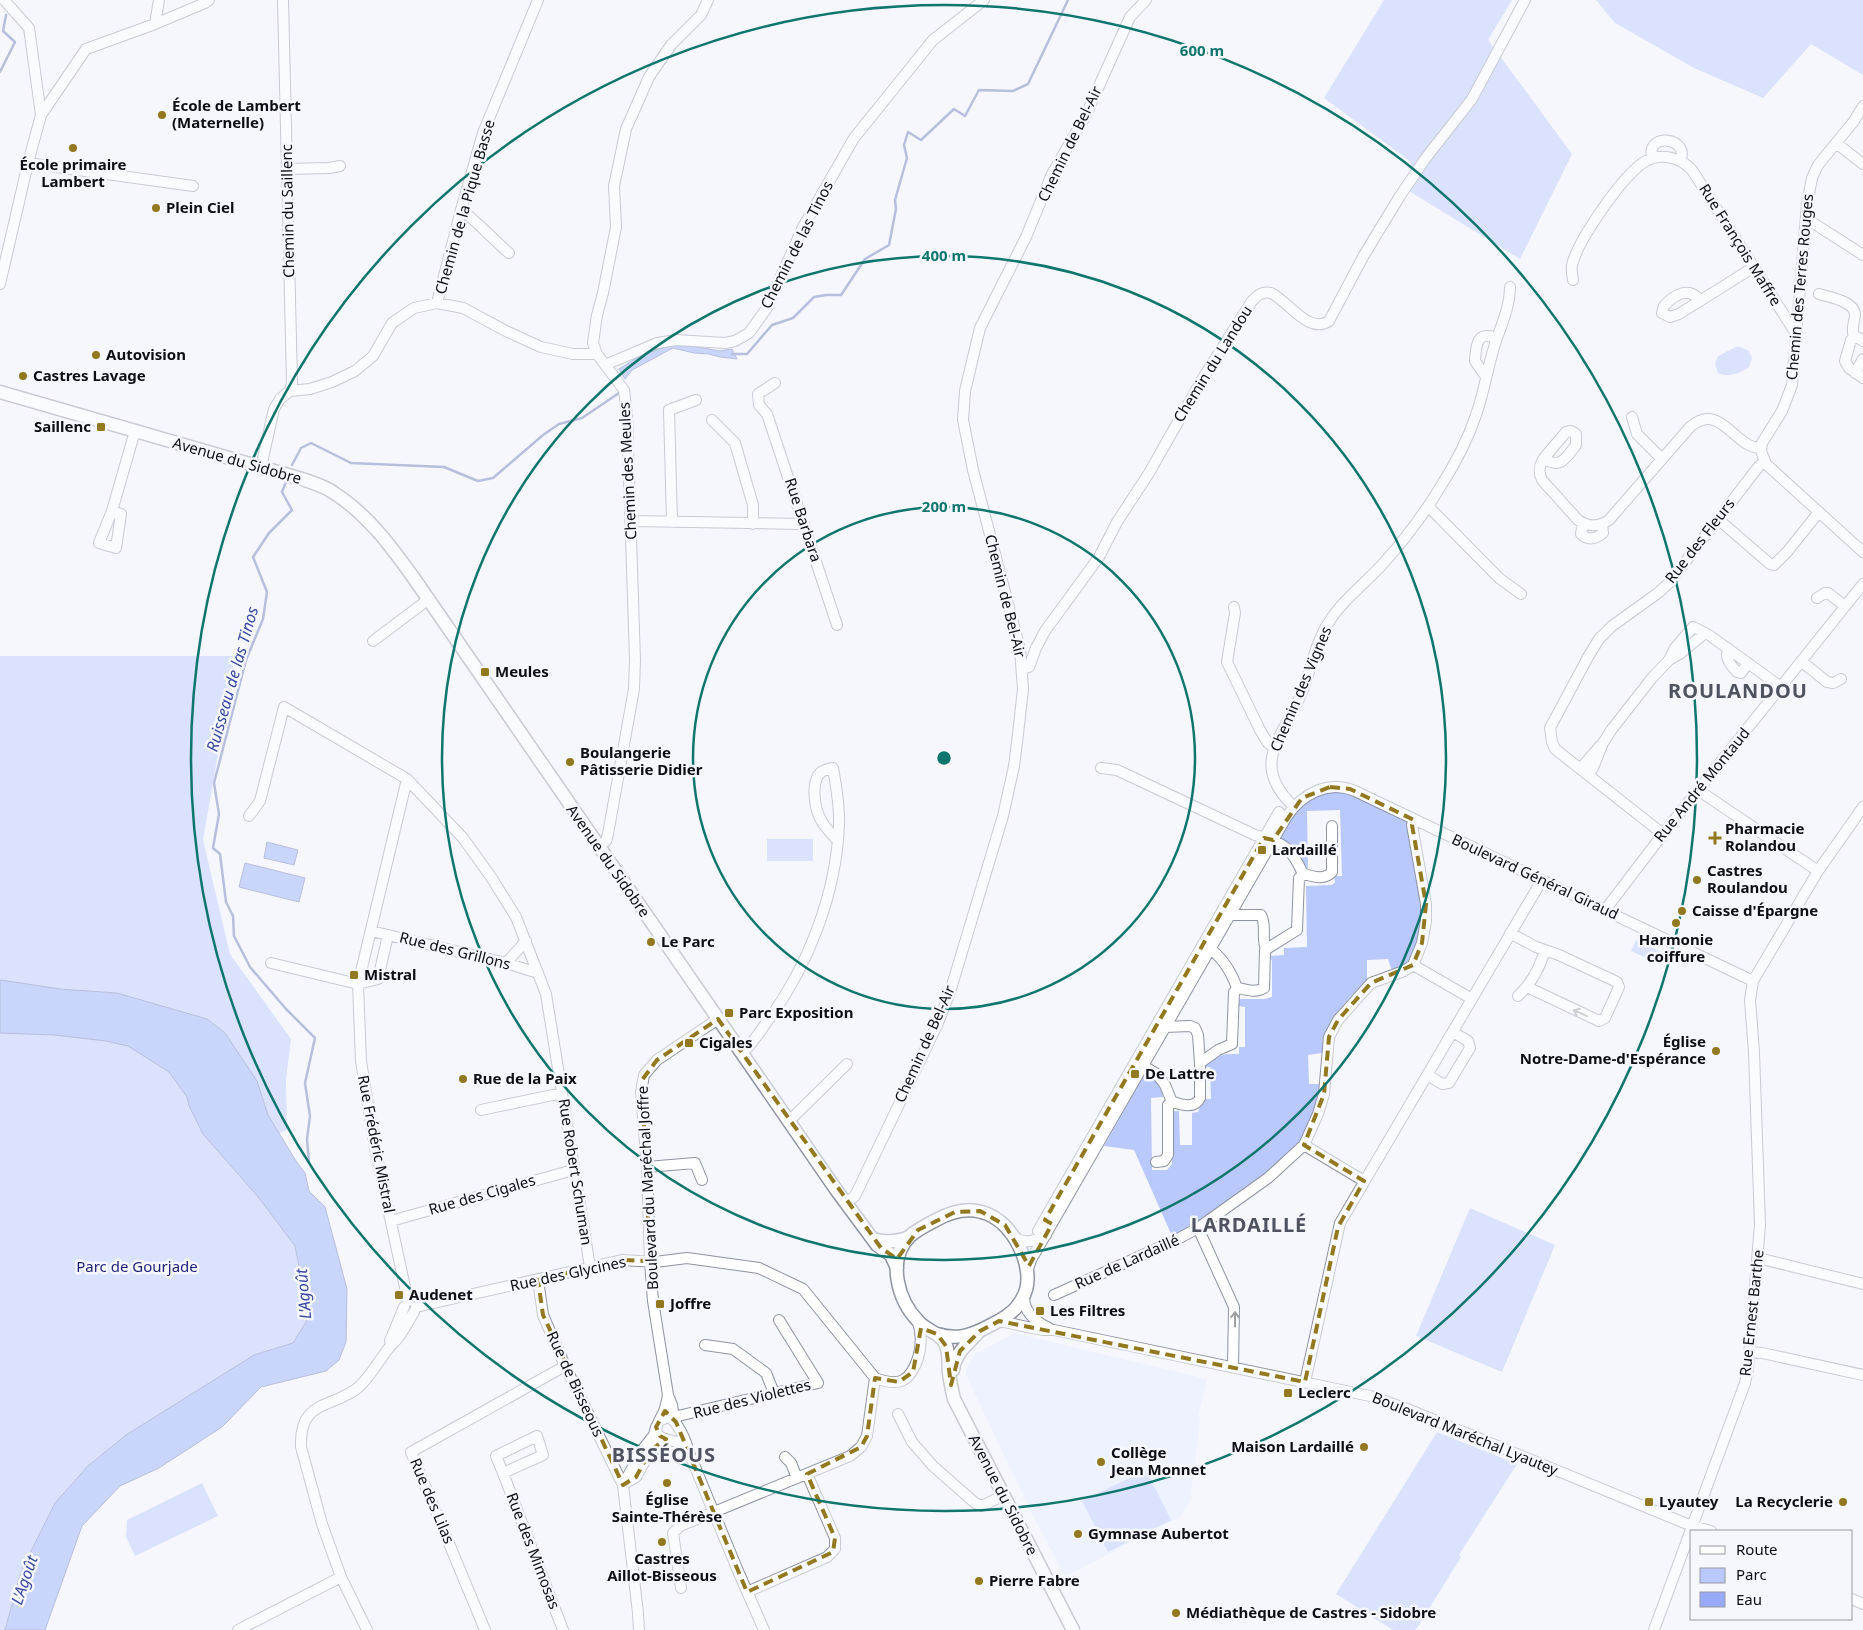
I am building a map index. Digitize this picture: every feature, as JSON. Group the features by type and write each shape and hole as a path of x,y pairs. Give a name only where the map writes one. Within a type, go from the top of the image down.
{"main road":[{"name":"Avenue du Sidobre","path":"0,392 302,479 333,492 360,512 388,542 429,599 846,1203 877,1245 891,1256 897,1268"},
{"path":"874,1239 894,1242 909,1237 918,1230 949,1214 970,1210 980,1211 998,1218 1015,1238 1025,1261 1027,1272 1024,1297 1015,1309 999,1321 968,1336 957,1338 936,1334"},
{"path":"909,1237 900,1252 897,1268 899,1288 918,1322 944,1342 949,1354 951,1385"},
{"path":"951,1385 954,1365 958,1355 980,1331"},
{"name":"Avenue du Sidobre","path":"951,1385 954,1399 1073,1630"}],"street":[{"path":"4,0 29,28 41,115"},
{"path":"155,24 159,0"},
{"path":"0,284 41,115 86,50 155,24 209,0"},
{"name":"Chemin du Saillenc","path":"283,0 292,383 290,392"},
{"name":"Chemin de la Pique Basse","path":"437,302 460,210 483,133 538,0"},
{"path":"261,467 274,409 280,399 290,392 332,382 355,371 373,356 392,323 414,308 437,302 463,308 541,347 573,354 597,354 593,343 597,314 603,294 616,227 614,186 626,129 649,77 671,45 701,15 708,0"},
{"name":"Chemin de las Tinos","path":"605,365 656,343 676,340 725,343 735,341 749,333 767,308 803,227 854,138 933,40 984,0"},
{"name":"Chemin de Bel-Air","path":"846,1203 854,1196 938,1023 952,986 1009,791 1021,712 1022,669 1020,649 963,420 965,391 980,328 1026,237 1052,174 1086,114 1130,17 1146,0"},
{"name":"Chemin du Landou","path":"1022,669 1029,667 1045,631 1099,557 1117,522 1149,473 1203,378 1252,301 1263,292 1272,293 1311,323 1321,325 1329,321 1364,255 1400,196 1425,159 1472,99 1525,0"},
{"name":"Chemin des Terres Rouges","path":"1760,448 1782,411 1790,392 1793,378 1806,220 1812,178 1818,165 1863,106"},
{"name":"Rue François Maffre","path":"1573,280 1573,262 1604,207 1633,172 1652,158 1652,149 1658,142 1673,141 1680,147 1682,157 1680,161 1692,170 1793,329 1797,329"},
{"path":"1836,143 1863,164"},
{"path":"1652,158 1667,157 1680,161"},
{"path":"28,163 193,186"},
{"path":"287,169 340,166"},
{"path":"460,210 465,212 508,253"},
{"path":"1806,220 1863,255"},
{"path":"1700,300 1754,267"},
{"name":"Chemin des Vignes","path":"1294,806 1281,794 1274,782 1272,769 1274,747 1299,699 1307,679 1313,654 1328,622 1392,553 1443,483 1473,424 1507,309 1510,287"},
{"path":"1819,294 1852,307 1855,312 1851,328 1859,339 1851,341 1845,361 1847,366 1859,375 1863,358"},
{"path":"1488,375 1484,374 1474,362 1479,341 1481,337 1486,335 1497,338"},
{"name":"Chemin des Meules","path":"597,354 624,390 627,416 635,660 634,689 608,834 606,841 598,846"},
{"name":"Rue Barbara","path":"775,383 758,394 759,405 768,414 837,626"},
{"path":"672,522 669,410 696,400"},
{"path":"1632,417 1637,434 1662,459"},
{"path":"712,420 735,443 753,505 753,524"},
{"path":"1544,458 1539,469 1542,480 1583,523 1590,525 1602,524 1609,520 1690,427 1705,420 1719,421 1746,444 1760,448 1765,461 1863,552"},
{"path":"112,511 135,431"},
{"name":"Rue des Fleurs","path":"1663,834 1554,747 1549,730 1588,657 1608,628 1666,586 1759,466 1765,461"},
{"path":"1428,506 1499,578 1521,594"},
{"path":"1718,519 1770,564 1774,565 1819,512"},
{"path":"630,522 804,524"},
{"name":"Rue André Montaud","path":"1605,910 1663,834 1863,584"},
{"path":"1817,598 1828,593 1845,606"},
{"path":"373,641 429,599"},
{"path":"1234,607 1235,613 1227,662 1260,730 1268,743 1274,747"},
{"path":"1584,771 1593,768 1603,743 1612,729 1652,678 1669,660 1675,648 1692,627 1695,627 1729,649 1781,687"},
{"path":"1801,662 1827,682 1833,683 1841,679"},
{"name":"Rue Robert Schuman","path":"249,816 260,801 284,707 407,779 463,838 491,877 516,917 546,994 590,1267"},
{"path":"742,1053 778,1007 797,973 820,922 830,887 838,841 838,804 832,768 824,770 817,777 815,789 816,804 819,818 825,828 838,841"},
{"path":"1101,768 1117,770 1268,839 1279,842 1288,849 1303,874 1314,877 1326,877 1332,872 1332,826"},
{"name":"Rue Frédéric Mistral","path":"407,779 358,984 360,1061 375,1148 411,1307"},
{"name":"Boulevard Général Giraud","path":"1294,806 1302,798 1330,787 1350,789 1753,981"},
{"path":"1698,790 1818,871"},
{"path":"1027,1272 1048,1222 1268,839 1294,806"},
{"path":"1753,981 1818,871 1863,807"},
{"path":"1139,1064 1165,1027 1206,947 1230,915 1268,839 1279,812"},
{"path":"1414,820 1412,825 1427,911 1424,936 1420,951 1413,965 1472,999"},
{"path":"1206,947 1223,961 1237,988 1247,991 1259,991 1264,988 1264,952 1297,930 1297,884 1303,874"},
{"path":"1305,1382 1338,1227 1542,880"},
{"path":"1230,915 1261,915 1264,921 1264,944 1266,949"},
{"name":"Rue des Grillons","path":"371,931 506,963 538,973"},
{"path":"1510,933 1617,982 1618,989 1605,1018 1599,1021 1527,987"},
{"path":"271,963 358,984 378,979 388,934"},
{"path":"506,963 526,941"},
{"path":"1518,996 1527,987 1542,961 1545,950"},
{"name":"Rue de Lardaillé","path":"1054,1295 1174,1241 1198,1228 1268,1178 1304,1145 1318,1114 1324,1094 1327,1082 1329,1042 1331,1032 1338,1020 1371,983 1404,971 1413,965"},
{"name":"Rue Ernest Barthe","path":"1695,1529 1745,1383 1750,1352 1760,1225 1754,1052 1750,1000 1753,981"},
{"path":"1200,1063 1218,1050 1232,1044 1233,994 1237,988"},
{"name":"Boulevard du Maréchal Joffre","path":"718,1019 657,1060 644,1075 641,1092 647,1167 650,1262 657,1326 668,1395 675,1422 686,1442 760,1628"},
{"path":"1165,1027 1194,1028 1198,1035 1200,1098 1194,1104 1184,1105 1172,1102"},
{"path":"1428,1075 1442,1084 1449,1083 1470,1048 1468,1041 1453,1032"},
{"path":"789,1121 847,1064"},
{"path":"1139,1064 1157,1074 1172,1102"},
{"path":"481,1110 562,1093"},
{"path":"1156,1162 1164,1161 1167,1158 1167,1110 1168,1105 1172,1102"},
{"path":"1304,1145 1364,1181"},
{"path":"647,1167 695,1162 702,1180"},
{"name":"Rue des Cigales","path":"392,1221 573,1170"},
{"path":"1198,1228 1234,1307 1233,1367"},
{"path":"1015,1238 1023,1242 1031,1242 1042,1233"},
{"name":"Rue des Glycines","path":"411,1307 622,1260 650,1262 687,1258 758,1268 802,1289 875,1378"},
{"path":"1758,1258 1863,1284"},
{"name":"Rue de Bisseous","path":"538,1280 543,1315 565,1366 623,1485 639,1630"},
{"path":"1024,1297 1026,1310 1032,1317 1054,1330"},
{"path":"366,1630 341,1577 322,1524 301,1447 301,1437 303,1428 312,1412 356,1388 374,1368 389,1347 411,1307"},
{"name":"Rue des Violettes","path":"675,1422 678,1416 818,1383 779,1320"},
{"path":"999,1321 1042,1330 1054,1330"},
{"path":"681,1588 673,1533 680,1526 850,1456 861,1447 867,1436 875,1378 888,1383 899,1382 913,1372 921,1347 921,1332 918,1322"},
{"name":"Boulevard Maréchal Lyautey","path":"1054,1330 1305,1382 1390,1402 1695,1529"},
{"path":"921,1347 928,1338 936,1334"},
{"path":"705,1345 733,1349 766,1373 774,1393"},
{"path":"1750,1352 1863,1375"},
{"name":"Rue des Lilas","path":"485,1630 411,1452 565,1366"},
{"name":"Boulevard du Maréchal Joffre","path":"658,1424 665,1409 668,1395"},
{"path":"898,1414 912,1442 934,1466 975,1503 982,1506 1004,1496"},
{"path":"668,1417 675,1422 675,1436 651,1450 636,1477 623,1485 642,1450 654,1435 658,1424 668,1417"},
{"path":"658,1424 660,1436 680,1443 688,1450"},
{"name":"Rue des Mimosas","path":"503,1473 544,1455 537,1436 496,1456 563,1630"},
{"path":"747,1592 827,1557 835,1549 836,1538 802,1476 785,1457"},
{"name":"Rue Ernest Barthe","path":"1654,1630 1690,1541"},
{"path":"238,1630 341,1577"}],"highlighted area":[{"path":"1330,787 1350,789 1414,820 1412,825 1426,904 1422,943 1413,965 1371,983 1338,1020 1329,1037 1324,1094 1304,1145 1364,1181 1338,1227 1305,1382 999,1321 980,1331 960,1351 951,1385 946,1346 937,1334 921,1328 913,1372 899,1382 875,1378 867,1436 861,1447 807,1474 835,1538 833,1552 747,1592 676,1422 665,1411 656,1427 660,1436 666,1439 651,1450 636,1477 623,1485 543,1315 538,1280 622,1260 650,1261 642,1080 657,1060 718,1019 881,1248 897,1259 918,1230 955,1212 980,1211 1005,1225 1029,1266 1052,1224 1045,1220 1264,838 1273,840 1302,798"}],"shaded area":[{"name":"Collège Jean Monnet","path":"1015,1333 1207,1379 1199,1414 1200,1423 1190,1501 1180,1517 1065,1577 1029,1508 966,1375 967,1366 975,1354"}],"green space":[{"path":"1384,0 1512,0 1488,40 1572,154 1520,259 1409,191 1411,162 1324,98"},
{"path":"1596,0 1863,0 1863,75 1811,44 1763,98 1694,68 1615,23"},
{"path":"1736,347 1749,351 1752,358 1749,367 1734,374 1718,373 1715,364 1718,356"},
{"name":"Parc de Gourjade","path":"0,656 235,656 203,840 230,954 291,1039 286,1080 287,1130 221,1155 259,1198 295,1246 309,1317 293,1343 254,1355 55,1503 24,1565 5,1630 0,1630"},
{"path":"1336,791 1359,797 1408,820 1423,904 1420,938 1410,962 1404,967 1392,971 1388,959 1367,960 1367,980 1333,1019 1326,1032 1322,1053 1308,1055 1309,1084 1322,1084 1310,1122 1295,1147 1281,1162 1244,1191 1172,1236 1134,1150 1104,1146 1145,1073 1158,1082 1163,1097 1151,1098 1152,1170 1167,1170 1172,1164 1171,1111 1179,1111 1180,1145 1192,1145 1192,1113 1198,1112 1204,1099 1211,1099 1210,1067 1203,1067 1219,1056 1239,1054 1239,1047 1245,1047 1245,1007 1239,1006 1239,999 1265,999 1272,997 1272,960 1268,956 1284,955 1284,948 1307,947 1306,886 1332,885 1335,882 1334,876 1342,876 1340,810 1307,811 1308,869 1292,847 1278,838 1296,808 1315,795"},
{"path":"767,839 813,839 813,861 767,861"},
{"path":"1636,940 1667,955 1662,965 1631,951"},
{"path":"1470,1208 1555,1245 1502,1372 1416,1336"},
{"path":"1437,1432 1517,1464 1459,1555 1461,1557 1417,1628 1415,1630 1393,1630 1336,1594"},
{"path":"1146,1470 1171,1520 1108,1552 1082,1501"},
{"path":"202,1483 218,1516 135,1556 126,1537 127,1520"}],"water":[{"path":"675,343 720,351 732,349 737,359 673,348 632,370 625,379 619,369 638,357"},
{"path":"267,842 298,850 294,865 264,858"},
{"path":"245,863 305,878 299,902 239,887"},
{"name":"L'Agoût","path":"1,980 60,989 117,993 207,1019 225,1033 257,1081 268,1115 305,1173 309,1191 325,1207 347,1289 346,1342 339,1360 326,1371 261,1387 222,1427 159,1468 120,1486 82,1526 45,1630 5,1630 24,1565 55,1503 88,1466 126,1435 254,1355 293,1343 309,1317 295,1246 259,1198 203,1134 189,1106 187,1097 169,1072 128,1046 106,1041 54,1035 0,1033"}],"waterway":[{"name":"Ruisseau de las Tinos","path":"732,354 747,354 772,325 793,318 814,297 841,295 865,259 889,245 896,209 895,200 907,158 904,145 908,132 921,140 954,109 965,116 979,90 1013,91 1028,84 1068,0"},
{"path":"0,72 15,42 3,31 6,15"},
{"name":"Ruisseau de las Tinos","path":"292,465 301,448 311,443 351,463 444,467 478,481 493,478 543,435 559,424 582,418 619,393"},
{"name":"Ruisseau de las Tinos","path":"286,482 282,492 292,510 269,533 253,557 267,592 263,619 246,660 214,783 219,814 213,848 220,854 226,902 233,916 234,936 250,967 286,1009 315,1038 305,1083 310,1116 307,1139 309,1163"}],"place":[{"name":"École de Lambert (Maternelle)","path":"162,115"},
{"name":"École primaire Lambert","path":"73,148"},
{"name":"Plein Ciel","path":"156,208"},
{"name":"Autovision","path":"96,355"},
{"name":"Castres Lavage","path":"23,376"},
{"name":"Saillenc","path":"101,427"},
{"name":"Meules","path":"485,672"},
{"name":"Boulangerie Pâtisserie Didier","path":"570,762"},
{"name":"Pharmacie Rolandou","path":"1715,838"},
{"name":"Lardaillé","path":"1262,850"},
{"name":"Castres Roulandou","path":"1697,880"},
{"name":"Caisse d'Épargne","path":"1682,911"},
{"name":"Harmonie coiffure","path":"1676,923"},
{"name":"Le Parc","path":"651,942"},
{"name":"Mistral","path":"354,975"},
{"name":"Parc Exposition","path":"729,1013"},
{"name":"Cigales","path":"689,1043"},
{"name":"Église Notre-Dame-d'Espérance","path":"1716,1051"},
{"name":"De Lattre","path":"1135,1074"},
{"name":"Rue de la Paix","path":"463,1079"},
{"name":"Audenet","path":"399,1295"},
{"name":"Joffre","path":"660,1304"},
{"name":"Les Filtres","path":"1040,1311"},
{"name":"Leclerc","path":"1288,1393"},
{"name":"Maison Lardaillé","path":"1364,1447"},
{"name":"Collège Jean Monnet","path":"1101,1462"},
{"name":"Église Sainte-Thérèse","path":"667,1483"},
{"name":"Lyautey","path":"1649,1502"},
{"name":"La Recyclerie","path":"1843,1502"},
{"name":"Gymnase Aubertot","path":"1078,1534"},
{"name":"Castres Aillot-Bisseous","path":"662,1542"},
{"name":"Pierre Fabre","path":"979,1581"},
{"name":"Médiathèque de Castres - Sidobre","path":"1176,1613"}],"district":[{"name":"ROULANDOU","path":"1738,691"},
{"name":"LARDAILLÉ","path":"1249,1225"},
{"name":"BISSÉOUS","path":"664,1455"}]}
